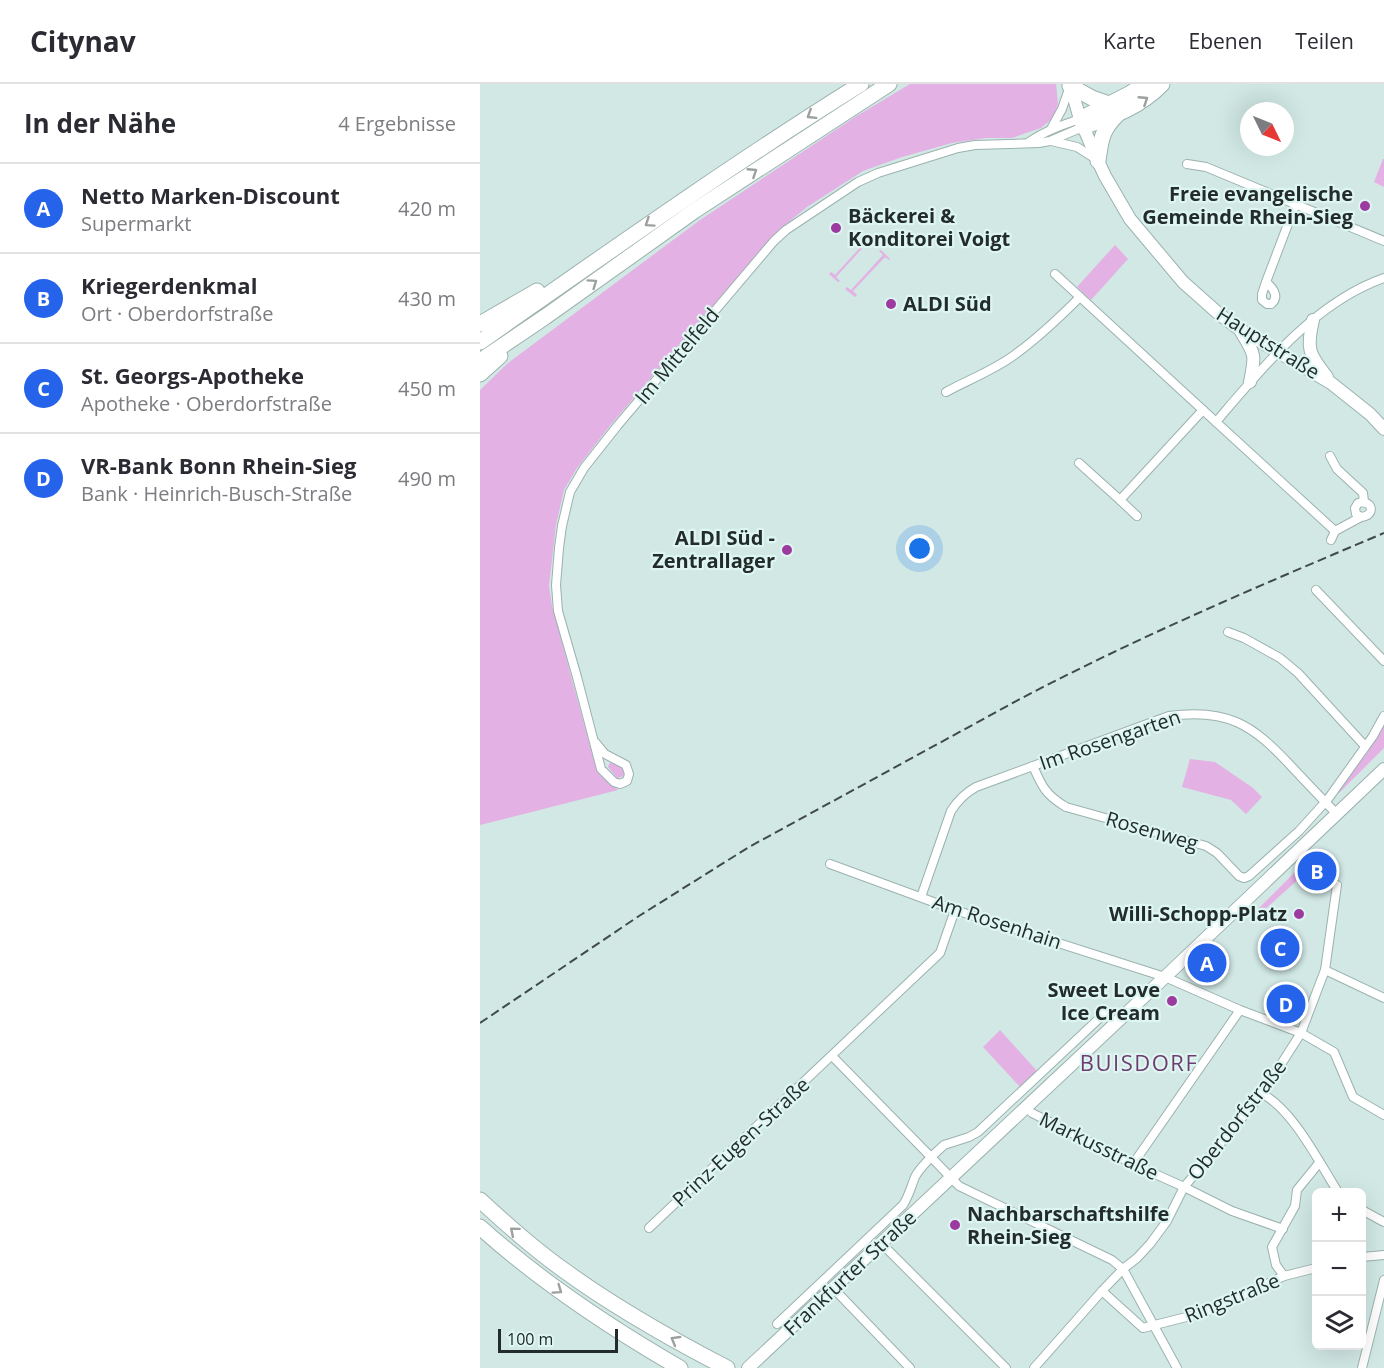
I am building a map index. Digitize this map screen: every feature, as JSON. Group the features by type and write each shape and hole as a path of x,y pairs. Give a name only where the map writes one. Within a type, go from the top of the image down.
{"highway":[{"path":"480,342 771,141 861,84"},
{"path":"480,361 694,211 889,84"},
{"path":"1098,161 1102,137 1113,110 1144,84"},
{"path":"1082,123 1113,110 1137,104 1162,84"},
{"path":"1070,85 1113,110"},
{"path":"480,324 605,254"},
{"path":"480,374 545,317"},
{"path":"480,1200 510,1228 565,1271 626,1312 727,1368"},
{"path":"480,1227 554,1288 615,1329 680,1368"}],"main road":[{"name":"Hauptstraße","path":"1070,85 1082,123 1105,176 1130,219 1183,282 1239,329 1331,383 1370,414 1384,429"},
{"path":"1313,320 1308,338 1310,350 1313,359 1331,383"},
{"path":"1239,329 1252,350 1254,358 1250,382"},
{"name":"Frankfurter Straße","path":"748,1368 1384,769"}],"street":[{"path":"1051,129 1062,110 1070,85"},
{"name":"Im Mittelfeld","path":"1028,143 1051,129 1082,123"},
{"name":"Im Mittelfeld","path":"595,742 605,754 626,765 629,774 627,781 620,784 614,782 601,769 558,611 556,585 562,526 570,492 584,468 767,248 786,230 858,182 878,172 958,148 1050,141 1082,123"},
{"path":"1050,141 1077,147 1098,161"},
{"path":"1187,164 1206,167 1384,241"},
{"path":"1266,282 1296,203"},
{"path":"1055,274 1216,422 1333,536 1361,517 1356,514 1355,508 1358,503 1364,502 1363,493 1337,469 1330,456"},
{"path":"1216,422 1279,351 1313,320 1343,297 1384,278"},
{"path":"946,392 1011,358 1050,327 1080,297"},
{"path":"1120,500 1203,410"},
{"path":"1079,463 1137,516"},
{"path":"1316,590 1384,661"},
{"path":"1228,632 1280,658 1298,673 1365,746"},
{"name":"Im Rosengarten","path":"921,897 951,811 968,791 1169,716 1190,713 1214,715 1247,727 1262,736 1336,813"},
{"name":"Rosenweg","path":"1033,766 1044,790 1066,807 1206,846 1244,878 1299,831 1373,736 1384,716"},
{"name":"Am Rosenhain","path":"830,864 955,910 1165,977 1240,1010 1301,1033 1334,1052 1353,1096 1384,1116"},
{"name":"Oberdorfstraße","path":"1034,1368 1123,1269 1150,1244 1167,1221 1185,1187 1262,1094 1301,1033 1325,970 1337,885"},
{"name":"Prinz-Eugen-Straße","path":"649,1228 940,953 955,910"},
{"path":"1325,970 1384,998"},
{"path":"1133,1164 1240,1010"},
{"name":"Frankfurter Straße","path":"777,1324 903,1205 911,1191 915,1177 931,1157 944,1145 978,1132 1105,1013"},
{"path":"832,1056 959,1186 1112,1260 1123,1269 1177,1368"},
{"path":"1262,1094 1293,1121 1335,1188"},
{"name":"Markusstraße","path":"1032,1113 1232,1211 1282,1229"},
{"path":"1284,1276 1276,1265 1272,1247 1295,1206 1297,1190 1319,1163"},
{"path":"1366,1212 1384,1222"},
{"path":"881,1243 1005,1368"},
{"path":"1366,1257 1384,1255"},
{"name":"Ringstraße","path":"1154,1324 1206,1312 1284,1276 1312,1269"},
{"path":"1362,1368 1384,1280"},
{"path":"834,1289 910,1368"},
{"path":"1102,1292 1143,1328 1154,1324"}],"shaded area":[{"path":"910,84 1056,84 1058,104 1053,118 1041,128 1012,138 986,138 952,143 902,157 863,171 807,207 764,246 613,422 577,468 564,490 556,525 549,586 552,606 595,765 600,775 618,790 480,825 480,390 508,363 700,220 855,117"},
{"path":"1384,159 1384,187 1374,182"},
{"path":"864,235 874,244 868,242 836,277 840,281 838,282 829,274 831,272 835,275 867,240"},
{"path":"1115,245 1128,259 1091,300 1077,287"},
{"path":"881,250 890,259 885,257 853,291 857,295 855,297 845,289 847,287 851,290 883,255 879,251"},
{"path":"1384,723 1384,748 1336,794 1369,750"},
{"path":"1190,759 1215,762 1253,788 1262,797 1246,814 1231,800 1182,787"},
{"path":"612,762 624,769 622,777 617,778 608,767"},
{"path":"1319,848 1322,850 1301,877 1263,911 1259,908"},
{"path":"1000,1030 1038,1072 1021,1088 983,1047"}],"railway":[{"path":"480,1023 639,916 749,847 1020,699 1155,633 1384,533"}],"place":[{"name":"Freie evangelische Gemeinde Rhein-Sieg","path":"1365,206"},
{"name":"Bäckerei & Konditorei Voigt","path":"836,228"},
{"name":"ALDI Süd","path":"891,304"},
{"name":"ALDI Süd - Zentrallager","path":"787,550"},
{"name":"Kriegerdenkmal","path":"1317,871"},
{"name":"Willi-Schopp-Platz","path":"1299,914"},
{"name":"St. Georgs-Apotheke","path":"1280,948"},
{"name":"Netto Marken-Discount","path":"1207,963"},
{"name":"Sweet Love Ice Cream","path":"1172,1001"},
{"name":"VR-Bank Bonn Rhein-Sieg","path":"1286,1004"},
{"name":"Nachbarschaftshilfe Rhein-Sieg","path":"955,1225"}],"district":[{"name":"BUISDORF","path":"1139,1063"}]}
